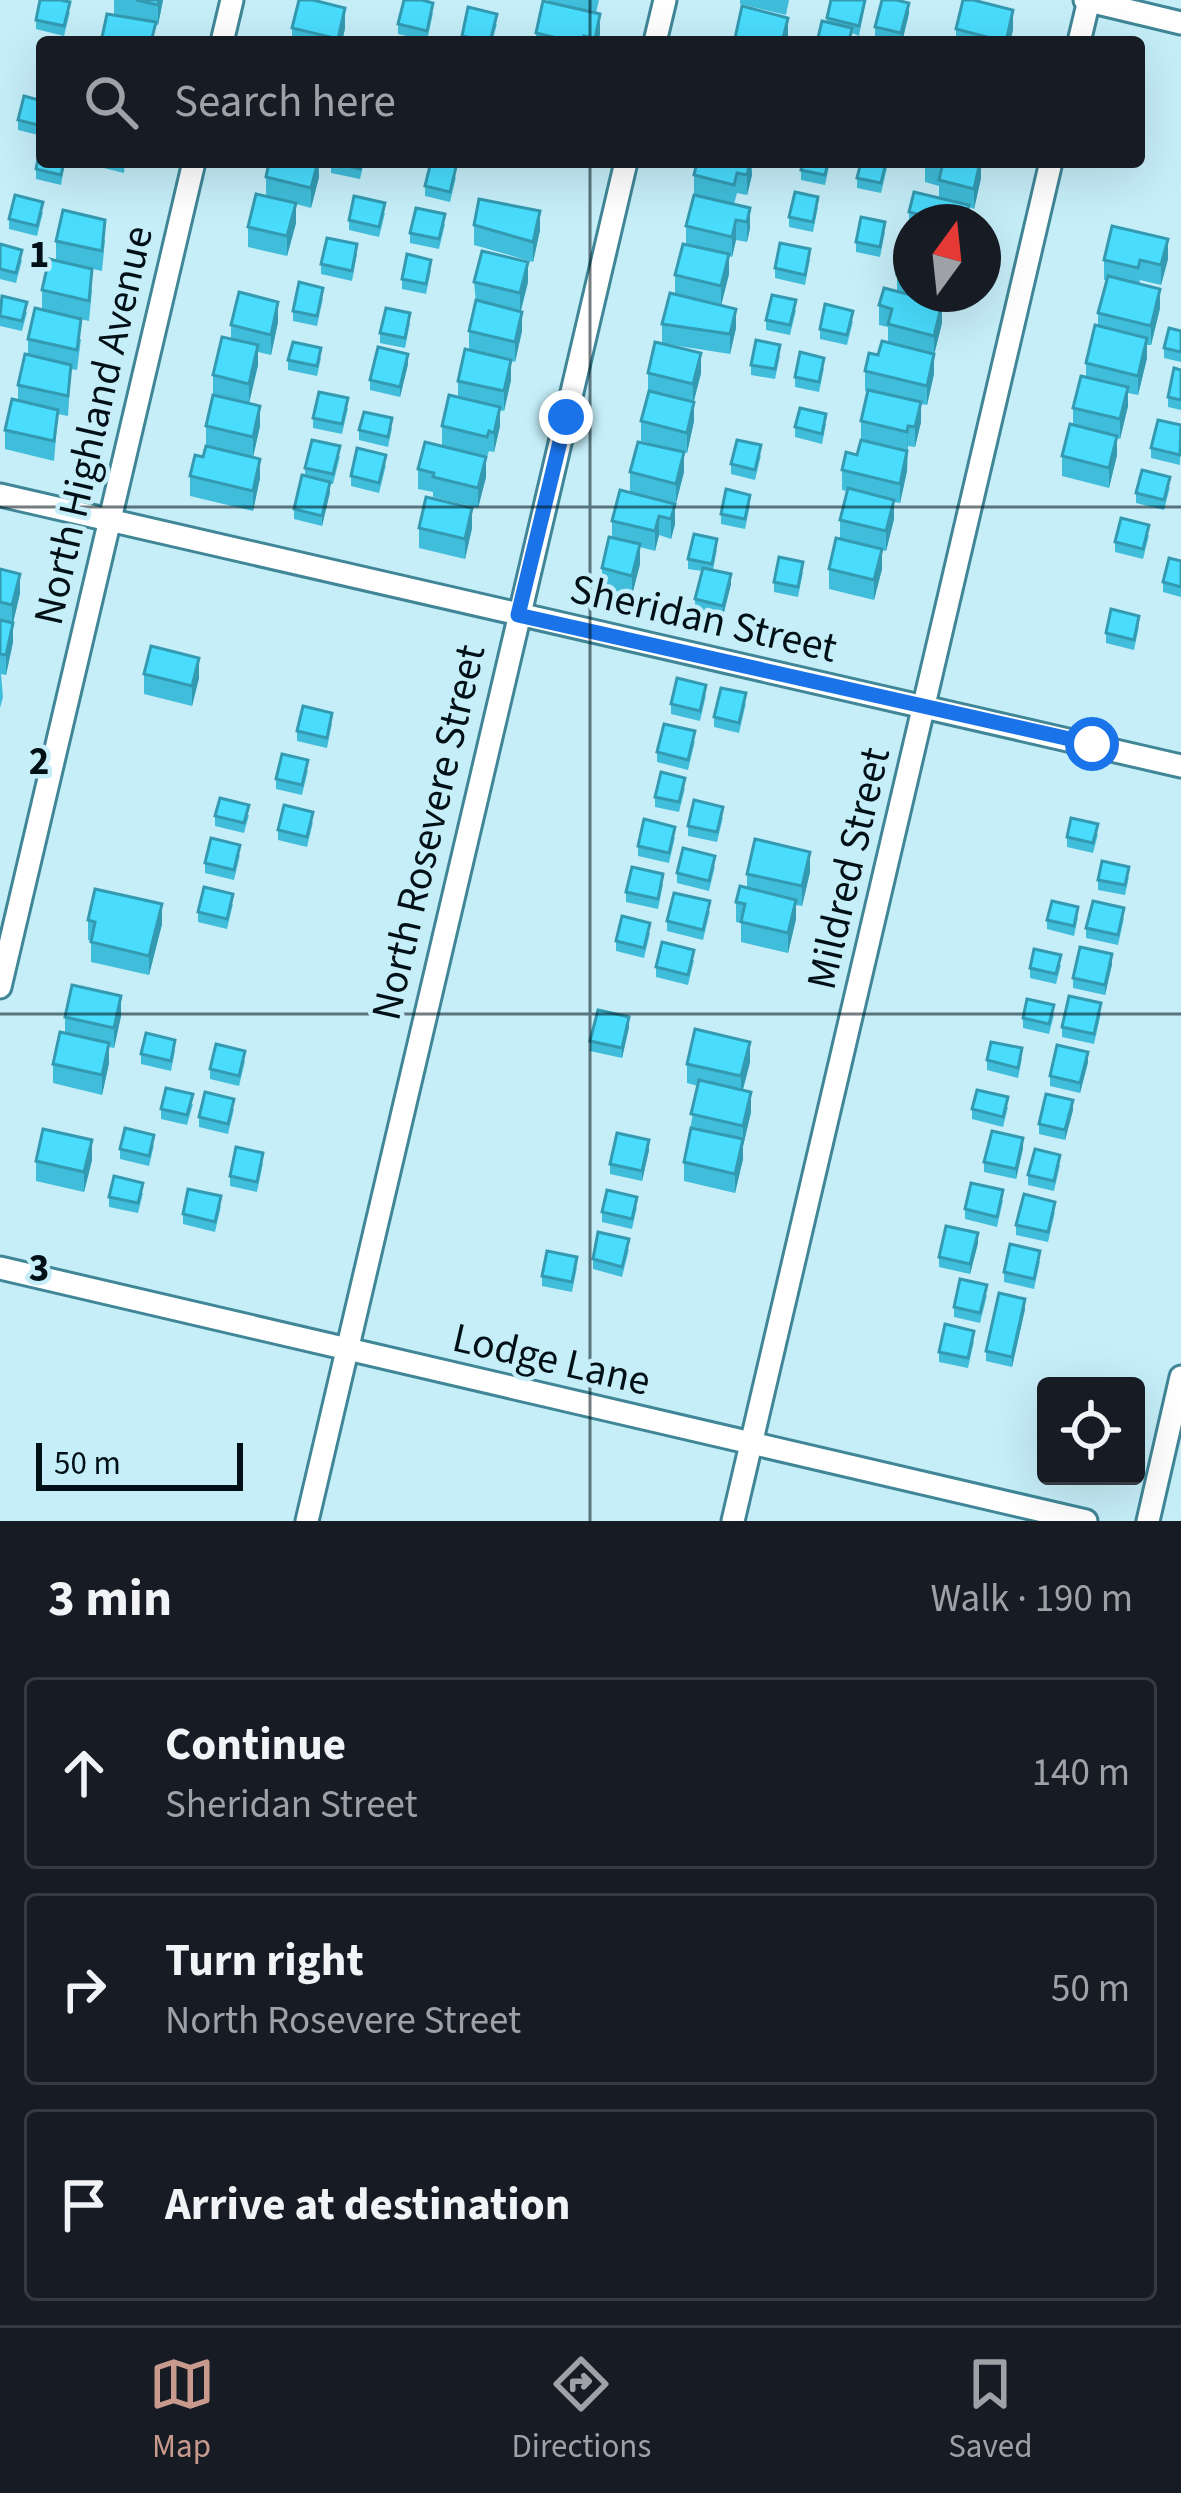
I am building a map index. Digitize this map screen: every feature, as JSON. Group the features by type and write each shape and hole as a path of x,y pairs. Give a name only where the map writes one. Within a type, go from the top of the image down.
{"street":[{"path":"223,36 232,0"},
{"path":"656,36 665,0"},
{"path":"1080,36 1088,0 1181,23"},
{"name":"North Highland Avenue","path":"0,987 193,168"},
{"name":"North Rosevere Street","path":"308,1521 625,168"},
{"name":"Mildred Street","path":"734,1521 1051,168"},
{"name":"Sheridan Street","path":"0,495 1181,766"},
{"name":"Lodge Lane","path":"0,1268 1086,1521"},
{"path":"1148,1521 1181,1378"}],"building":[{"path":"40,0 70,2 64,26 36,20"},
{"path":"299,0 345,8 339,36 292,28"},
{"path":"404,0 433,3 427,31 398,24"},
{"path":"831,0 865,0 859,26 827,18"},
{"path":"882,0 909,3 901,33 875,27"},
{"path":"963,0 1013,10 1007,36 956,29"},
{"path":"543,1 600,14 596,36 536,33"},
{"path":"742,6 788,18 784,36 735,36"},
{"path":"468,7 497,14 492,36 462,36"},
{"path":"107,14 156,22 152,36 102,36"},
{"path":"822,21 852,28 850,36 818,36"},
{"path":"24,96 36,99 36,124 18,120"},
{"path":"36,168 63,168 61,175"},
{"path":"268,168 316,168 311,188 266,177"},
{"path":"430,168 456,168 450,192 425,186"},
{"path":"696,168 749,168 747,175 737,173 734,185 694,175"},
{"path":"802,168 827,168 825,175"},
{"path":"860,168 885,168 881,183 857,178"},
{"path":"942,168 979,168 974,189 939,180"},
{"path":"795,192 818,197 813,222 789,217"},
{"path":"914,192 965,204 911,204"},
{"path":"256,194 296,203 287,236 248,227"},
{"path":"15,195 43,202 37,226 9,219"},
{"path":"694,195 750,208 747,222 736,220 732,237 686,226"},
{"path":"354,196 385,203 379,227 349,220"},
{"path":"479,199 540,211 533,242 474,225"},
{"path":"416,208 445,214 439,239 410,233"},
{"path":"63,210 105,220 102,251 56,241"},
{"path":"861,217 885,222 880,247 856,242"},
{"path":"1112,226 1168,239 1161,265 1140,260 1138,268 1104,260"},
{"path":"327,238 357,244 352,271 321,264"},
{"path":"780,243 810,249 805,275 775,268"},
{"path":"0,244 22,250 16,273 0,269"},
{"path":"683,244 729,254 721,286 675,275"},
{"path":"482,251 528,262 520,293 474,282"},
{"path":"407,254 431,260 426,284 402,279"},
{"path":"49,259 92,269 89,301 42,290"},
{"path":"1108,276 1160,289 1151,326 1098,313"},
{"path":"299,282 323,288 317,316 293,311"},
{"path":"884,288 893,290 893,312 940,312 934,336 888,324 892,309 879,305"},
{"path":"239,292 278,302 271,335 231,325"},
{"path":"670,293 736,309 730,334 662,324"},
{"path":"772,295 796,300 790,325 766,320"},
{"path":"2,296 27,302 22,321 0,316"},
{"path":"476,300 522,312 515,342 469,331"},
{"path":"825,304 853,311 847,335 820,329"},
{"path":"35,308 81,319 77,350 28,339"},
{"path":"386,308 410,313 405,338 380,333"},
{"path":"1095,325 1147,338 1138,376 1086,363"},
{"path":"1169,328 1181,331 1181,352 1164,348"},
{"path":"222,337 258,345 249,384 213,375"},
{"path":"756,340 780,345 775,369 751,365"},
{"path":"882,341 934,354 927,386 865,371 869,353 878,355"},
{"path":"293,342 321,348 317,366 288,360"},
{"path":"655,342 701,353 693,384 648,373"},
{"path":"378,347 408,354 400,387 370,380"},
{"path":"465,349 511,360 504,391 458,381"},
{"path":"800,352 824,358 819,382 795,377"},
{"path":"25,354 71,365 68,396 18,385"},
{"path":"1174,368 1181,370 1181,400 1168,397"},
{"path":"1081,376 1128,387 1120,419 1073,408"},
{"path":"868,390 921,402 915,427 908,426 907,432 861,421"},
{"path":"649,391 694,402 687,433 641,421"},
{"path":"319,392 348,398 342,424 313,418"},
{"path":"213,395 260,406 253,437 206,426"},
{"path":"449,395 500,407 494,433 489,431 487,437 442,426"},
{"path":"12,399 58,410 54,441 5,430"},
{"path":"800,408 826,414 822,434 795,427"},
{"path":"364,412 392,418 388,437 359,430"},
{"path":"1158,420 1181,425 1180,455 1151,448"},
{"path":"1070,424 1117,436 1109,468 1062,456"},
{"path":"312,440 340,446 333,474 305,468"},
{"path":"737,440 761,445 755,470 731,464"},
{"path":"861,440 907,451 900,484 842,470 846,452 857,455"},
{"path":"425,442 486,457 478,488 418,469"},
{"path":"638,442 684,452 676,484 630,472"},
{"path":"206,446 260,459 253,491 190,476 195,455 203,457"},
{"path":"357,448 386,455 379,483 351,476"},
{"path":"1142,470 1170,477 1164,500 1136,493"},
{"path":"302,475 330,482 322,516 294,509"},
{"path":"848,488 894,500 886,531 840,520"},
{"path":"726,489 750,495 745,519 721,514"},
{"path":"620,490 675,504 671,519 659,516 655,531 612,521"},
{"path":"426,497 472,508 465,539 419,528"},
{"path":"1121,518 1149,525 1143,549 1115,542"},
{"path":"694,534 717,539 712,564 688,559"},
{"path":"609,537 640,544 632,576 602,568"},
{"path":"836,538 882,549 874,580 829,569"},
{"path":"779,557 803,562 798,587 774,582"},
{"path":"1169,558 1181,561 1181,587 1163,582"},
{"path":"703,568 731,574 723,606 695,599"},
{"path":"0,569 20,574 12,605 0,602"},
{"path":"1111,609 1139,616 1134,640 1106,633"},
{"path":"0,620 13,623 6,655 0,654"},
{"path":"151,646 199,658 192,686 144,674"},
{"path":"677,678 706,685 700,711 671,704"},
{"path":"721,688 746,693 739,723 714,717"},
{"path":"303,706 332,713 327,738 297,731"},
{"path":"664,724 695,731 688,760 657,752"},
{"path":"282,754 308,760 302,785 276,779"},
{"path":"661,772 685,778 679,802 655,797"},
{"path":"220,798 249,805 244,823 215,816"},
{"path":"694,800 723,807 717,832 688,826"},
{"path":"284,805 313,812 307,837 278,830"},
{"path":"1071,818 1098,824 1093,843 1067,837"},
{"path":"644,819 675,827 669,853 638,846"},
{"path":"211,838 240,845 234,870 205,863"},
{"path":"755,839 810,852 802,886 747,874"},
{"path":"683,848 715,856 709,881 677,873"},
{"path":"1102,861 1129,867 1125,885 1098,880"},
{"path":"632,867 663,874 658,899 626,892"},
{"path":"740,886 796,900 788,933 741,922 745,904 736,902"},
{"path":"204,887 233,894 227,919 198,912"},
{"path":"95,889 162,904 149,956 91,942 95,922 88,920"},
{"path":"674,893 710,901 703,930 667,921"},
{"path":"1052,901 1078,907 1074,926 1047,920"},
{"path":"1093,901 1124,908 1118,935 1086,928"},
{"path":"622,916 650,923 644,948 616,941"},
{"path":"662,942 694,950 688,975 656,967"},
{"path":"1080,947 1112,954 1105,985 1073,978"},
{"path":"1034,949 1061,955 1056,974 1030,968"},
{"path":"72,985 121,996 114,1028 65,1017"},
{"path":"1069,996 1101,1003 1094,1034 1062,1027"},
{"path":"1027,999 1054,1005 1049,1024 1023,1018"},
{"path":"598,1010 629,1017 622,1048 590,1041"},
{"path":"695,1029 750,1042 741,1076 687,1064"},
{"path":"60,1032 109,1043 102,1075 53,1064"},
{"path":"146,1033 175,1040 171,1061 141,1054"},
{"path":"991,1042 1022,1048 1018,1068 987,1060"},
{"path":"216,1044 245,1051 239,1076 210,1069"},
{"path":"1057,1045 1088,1052 1080,1083 1050,1076"},
{"path":"699,1080 751,1092 743,1126 691,1114"},
{"path":"166,1088 193,1094 187,1115 161,1109"},
{"path":"977,1090 1008,1097 1003,1117 972,1109"},
{"path":"205,1092 234,1099 228,1124 199,1117"},
{"path":"1046,1094 1073,1100 1065,1130 1039,1124"},
{"path":"125,1128 154,1135 149,1156 120,1149"},
{"path":"691,1128 743,1139 735,1174 684,1162"},
{"path":"43,1129 92,1140 84,1172 36,1161"},
{"path":"992,1131 1023,1138 1016,1169 984,1162"},
{"path":"617,1133 649,1140 642,1171 610,1164"},
{"path":"236,1147 263,1153 257,1182 230,1176"},
{"path":"1035,1149 1060,1155 1054,1181 1028,1175"},
{"path":"114,1176 143,1183 138,1203 109,1197"},
{"path":"971,1183 1003,1190 997,1217 965,1209"},
{"path":"188,1189 221,1196 215,1222 183,1214"},
{"path":"607,1190 637,1197 632,1219 602,1212"},
{"path":"1024,1194 1055,1202 1048,1232 1016,1225"},
{"path":"946,1226 978,1233 970,1264 939,1257"},
{"path":"598,1232 629,1239 622,1267 593,1259"},
{"path":"1010,1244 1040,1251 1034,1279 1004,1272"},
{"path":"547,1251 577,1257 572,1282 542,1276"},
{"path":"960,1279 987,1285 980,1313 954,1307"},
{"path":"999,1293 1025,1299 1012,1357 986,1351"},
{"path":"945,1324 974,1331 968,1358 939,1352"}],"route":[{"path":"566,417 518,615 1092,744"}]}
